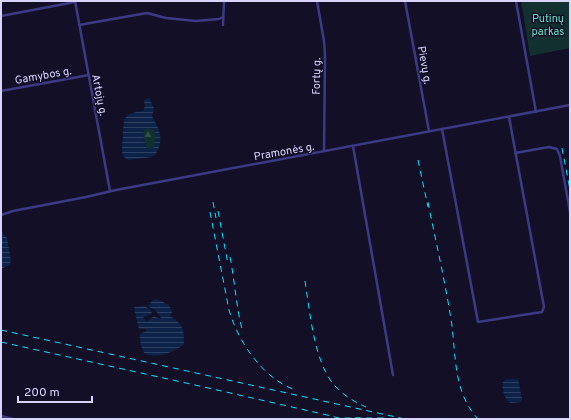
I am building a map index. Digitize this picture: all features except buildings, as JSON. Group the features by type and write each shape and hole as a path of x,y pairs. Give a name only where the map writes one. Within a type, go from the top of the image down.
{"street":[{"path":"223,25 224,1"},
{"name":"Fortų g.","path":"317,1 325,55 324,152"},
{"name":"Pievų g.","path":"405,1 428,131"},
{"path":"516,1 536,112"},
{"path":"1,16 75,2"},
{"name":"Artojų g.","path":"75,2 110,191"},
{"path":"79,25 147,13 166,18 196,21 219,19 223,17"},
{"name":"Gamybos g.","path":"1,90 89,75"},
{"name":"Pramonės g.","path":"1,215 13,211 86,198 110,191 324,152 428,131 570,106"},
{"path":"442,129 478,322 542,312 544,307 509,117"},
{"path":"352,146 393,375"},
{"path":"515,153 549,147 557,149 560,156 570,212"},
{"path":"1,416 13,419"}],"green space":[{"name":"Putinų parkas","path":"521,1 570,1 570,48 530,56"},
{"path":"148,128 154,130 156,135 154,147 150,150 146,147 143,134 144,130"}],"water":[{"path":"149,98 154,108 152,116 160,132 160,145 156,154 152,157 128,160 123,156 122,152 124,122 127,116 132,113 143,111 145,106 144,100","holes":["148,128 153,129 156,134 154,147 150,150 146,147 143,134 144,130"]},
{"path":"1,231 7,238 11,261 9,265 1,269"},
{"path":"157,299 169,305 172,312 170,316 182,327 184,344 176,350 154,356 144,353 140,342 140,334 146,331 146,329 139,329 134,308 145,306 151,310 152,314 143,317 146,321 154,316 160,319 161,317 155,310 148,305 153,300"},
{"path":"507,379 518,379 522,399 521,402 511,403 507,400 503,391 503,382"}],"railway":[{"path":"562,148 570,190"},
{"path":"418,160 428,207"},
{"path":"213,202 216,218"},
{"path":"428,202 450,311 460,387 470,409 478,419"},
{"path":"218,211 228,264"},
{"path":"210,212 229,310 239,335 246,347 263,369 273,378 296,390"},
{"path":"230,257 243,333"},
{"path":"305,281 311,322 322,364 328,376 342,393 366,407"},
{"path":"1,330 405,419"},
{"path":"1,342 339,418 360,418"},
{"path":"355,418 387,418"}]}
